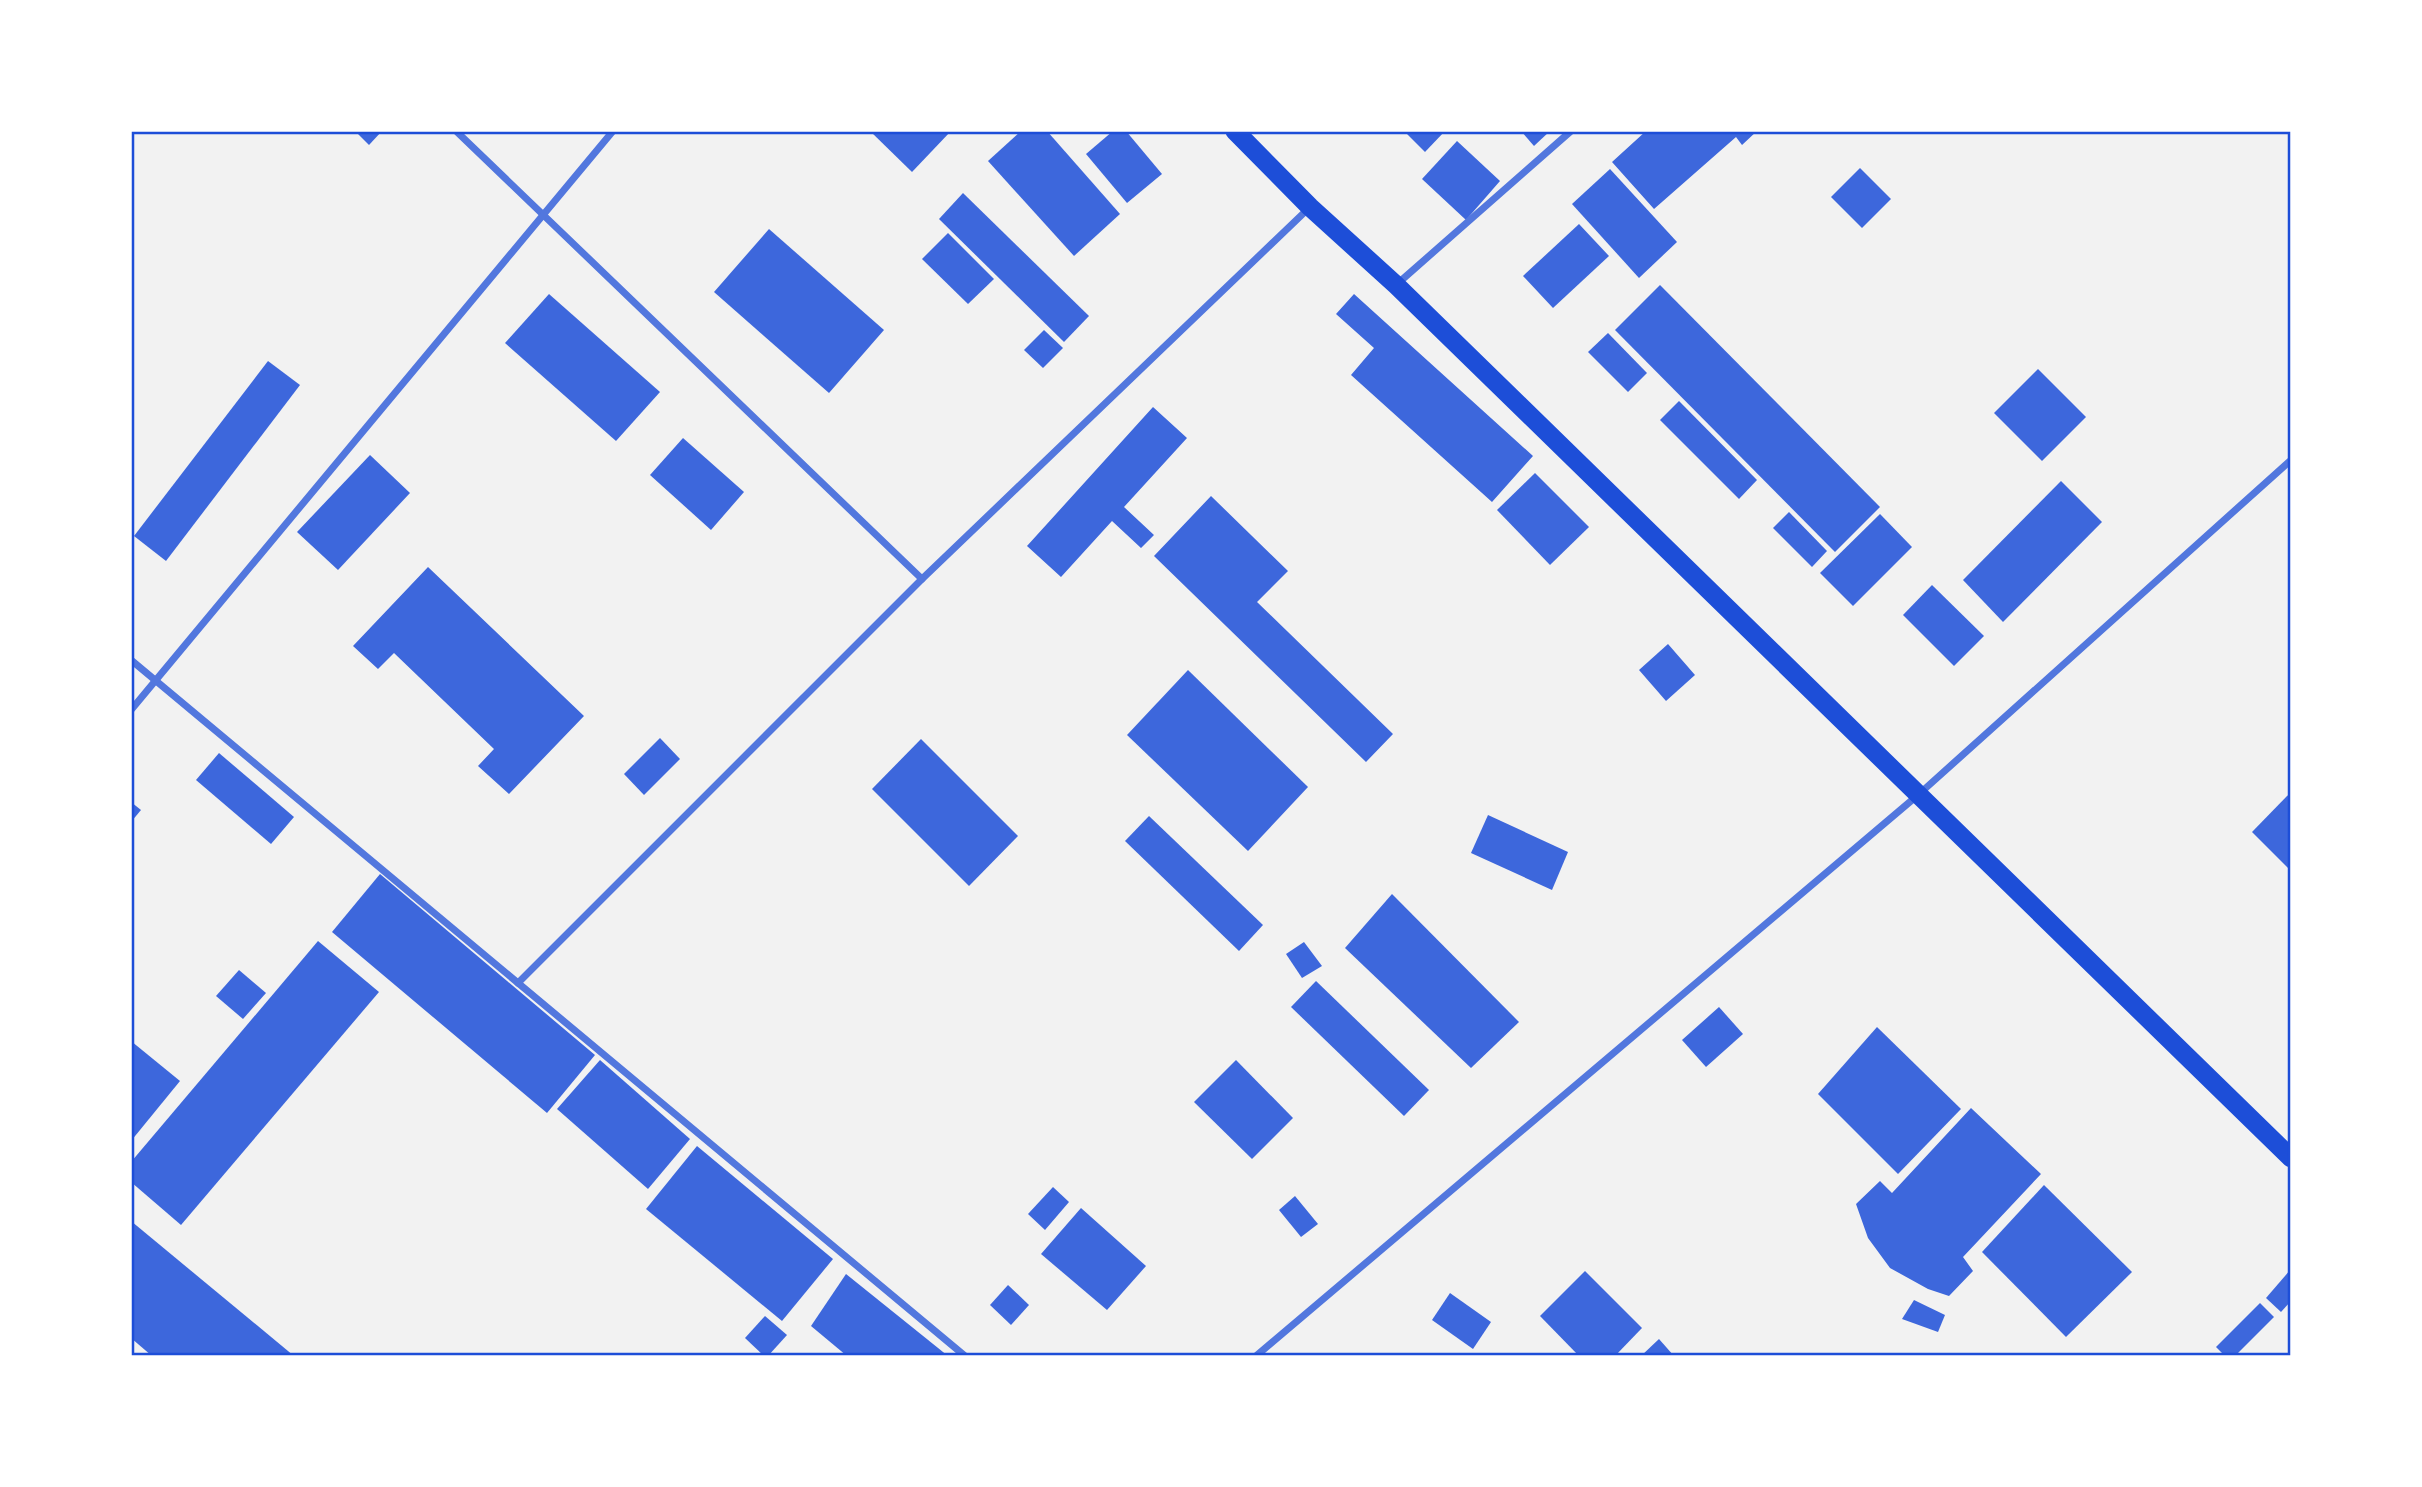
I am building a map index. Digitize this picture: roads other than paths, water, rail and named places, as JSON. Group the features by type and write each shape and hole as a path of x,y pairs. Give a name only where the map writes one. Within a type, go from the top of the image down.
{"highway":[{"path":"1235,131 1310,207 1396,285 2291,1158"}],"street":[{"path":"456,131 922,579"},
{"path":"131,710 613,131"},
{"path":"1396,285 1570,131"},
{"path":"518,983 922,579 1310,207"},
{"path":"1256,1356 1918,795 2291,460"},
{"path":"131,660 965,1356"}]}
